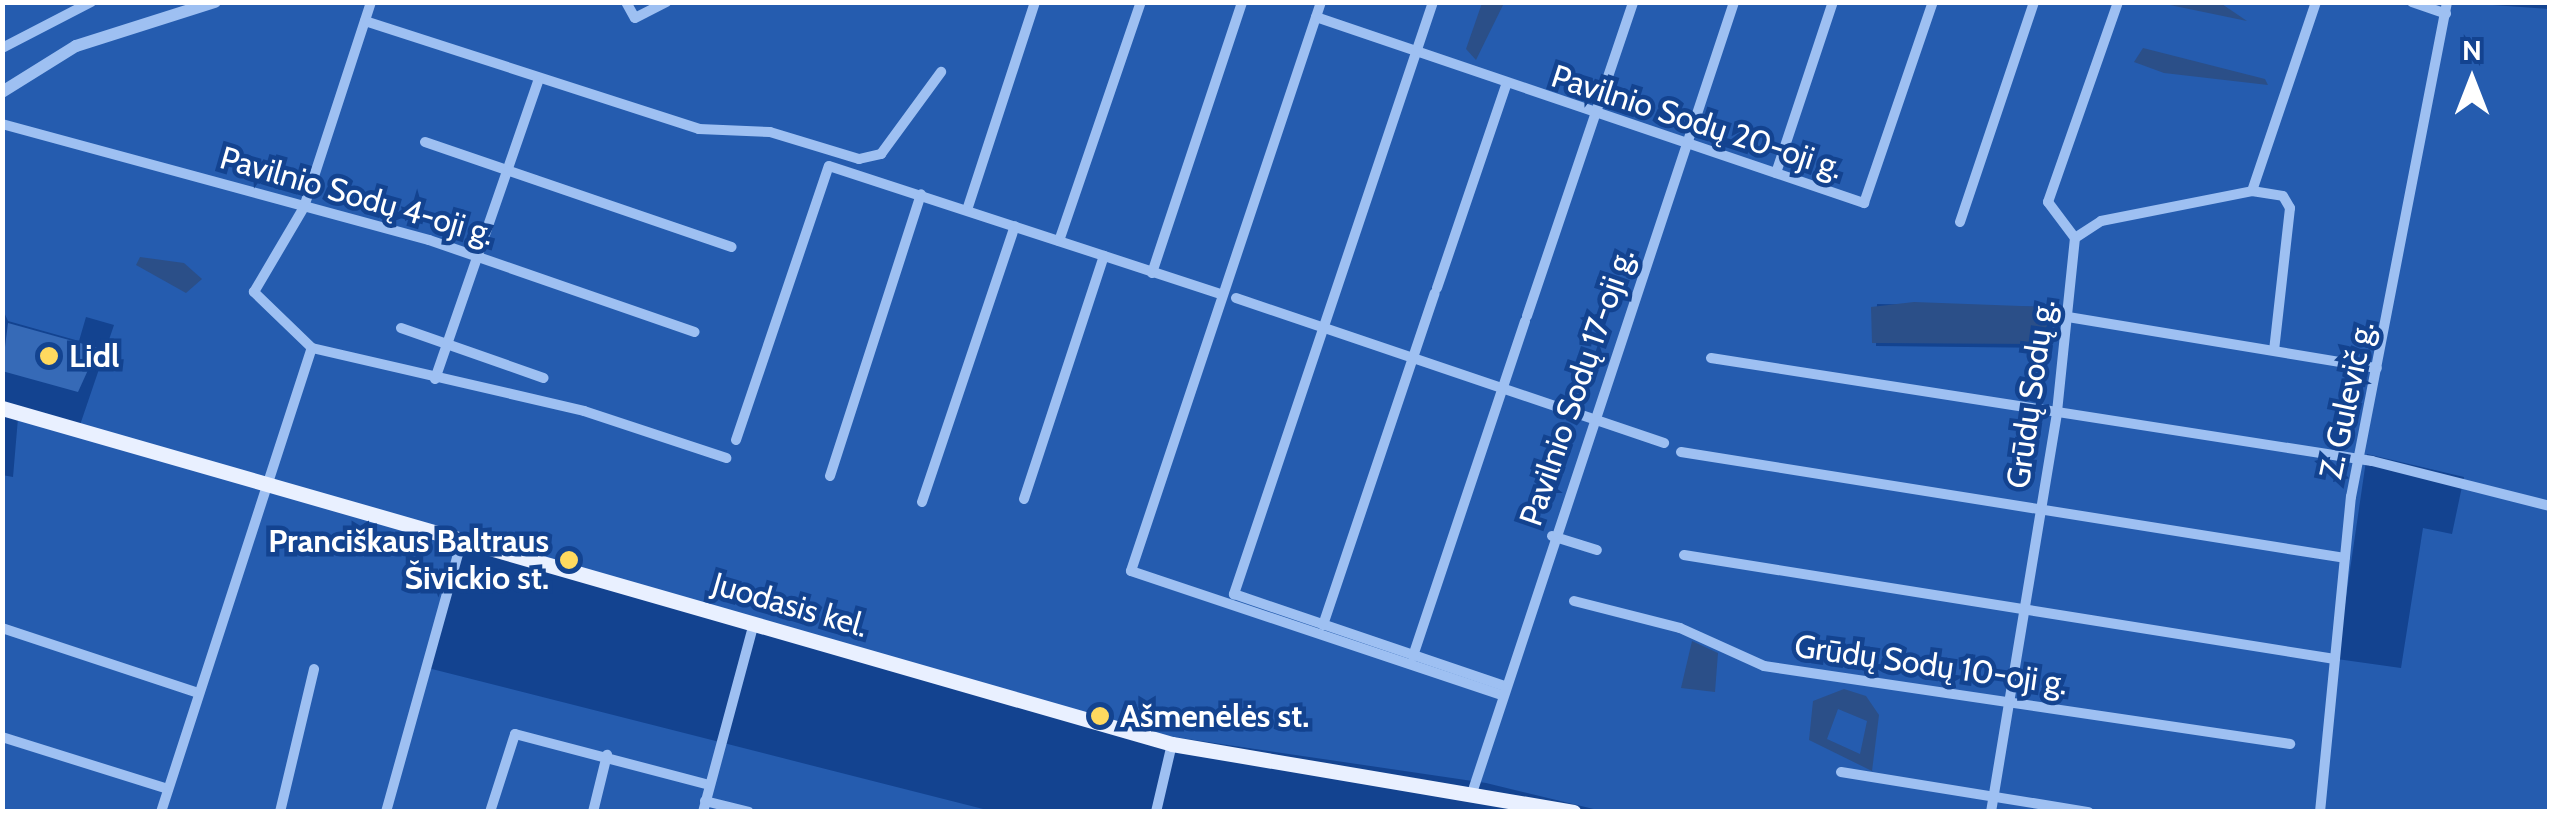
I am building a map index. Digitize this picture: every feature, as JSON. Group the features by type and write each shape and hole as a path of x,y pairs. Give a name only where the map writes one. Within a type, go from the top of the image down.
{"main road":[{"name":"Juodasis kel.","path":"2,408 271,489 1172,744 1473,790 1572,812"}],"street":[{"path":"2,48 91,2"},
{"path":"2,92 76,46 215,2"},
{"path":"371,2 304,207 254,292 312,348 584,410 726,458"},
{"path":"626,2 634,18 666,2"},
{"path":"967,210 1035,2"},
{"path":"1060,241 1141,2"},
{"path":"1152,272 1242,2"},
{"path":"1321,2 1220,294 1131,571 1503,690"},
{"path":"1433,2 1234,594 1503,690"},
{"path":"1413,656 1632,2"},
{"name":"Pavilnio Sodų 17-oji g.","path":"1473,790 1552,536 1734,2"},
{"path":"1776,173 1833,2"},
{"name":"Pavilnio Sodų 20-oji g.","path":"1316,17 1506,85 1864,203 1932,2"},
{"path":"1960,222 2034,2"},
{"path":"2118,2 2048,202 2076,238 2101,221 2252,191 2283,196 2290,208 2274,350"},
{"path":"2252,191 2316,2"},
{"path":"2412,2 2446,8"},
{"name":"Z. Gulevič g.","path":"2320,812 2345,558 2359,462 2446,8"},
{"path":"365,21 700,129 770,132 870,159 941,72"},
{"path":"435,379 539,78"},
{"path":"1322,625 1506,85"},
{"name":"Pavilnio Sodų 4-oji g.","path":"2,124 476,255 694,332"},
{"path":"425,142 731,247"},
{"path":"736,440 829,166 1220,294"},
{"path":"830,476 921,194"},
{"path":"922,502 1014,226"},
{"name":"Grūdų Sodų g.","path":"1991,812 2058,412 2076,238"},
{"path":"1024,499 1104,256"},
{"path":"1236,298 1664,443"},
{"path":"2068,318 2378,368"},
{"path":"401,328 544,378"},
{"path":"161,812 198,693 271,489 312,348"},
{"path":"1711,358 2359,462 2550,506"},
{"path":"1681,452 2345,558"},
{"path":"1552,536 1597,550"},
{"path":"386,812 462,540"},
{"path":"1684,555 2335,659"},
{"name":"Grūdų Sodų 10-oji g.","path":"1574,601 1680,628 1751,663 2290,744"},
{"path":"749,812 704,806 754,623"},
{"path":"2,628 198,693"},
{"path":"280,812 314,669"},
{"path":"490,812 515,734 709,785"},
{"path":"2,736 168,789"},
{"path":"1156,812 1172,744"},
{"path":"593,812 606,755"},
{"path":"1841,772 2089,812"}],"shaded area":[{"path":"2165,2 2219,2 2247,21 2165,4"},
{"path":"2451,2 2549,9 2549,811 1606,812 1486,783 1160,735 80,425 114,325 86,317 79,341 8,321 3,310 3,3","holes":["1877,304 2047,307 2047,348 1876,346","2367,454 2464,477 2452,534 2423,528 2401,668 2337,659"]},
{"path":"1482,3 1504,3 1476,60 1466,49"},
{"path":"2143,48 2265,79 2268,85 2164,73 2134,62"},
{"path":"140,257 184,263 202,279 186,293 136,265"},
{"path":"1914,302 2047,307 2052,344 1872,343 1871,307"},
{"path":"18,418 463,547 428,668 991,811 3,811 2,475 13,477"},
{"path":"1692,641 1718,653 1715,692 1681,688"},
{"path":"1844,689 1866,696 1879,715 1872,771 1809,740 1813,701","holes":["1838,709 1867,721 1860,754 1827,739"]}],"building":[{"name":"Lidl","path":"8,323 98,348 78,392 2,371"}],"place":[{"name":"Lidl","path":"49,356"},
{"name":"Pranciškaus Baltraus Šivickio st.","path":"569,560"},
{"name":"Ašmenėlės st.","path":"1100,716"}]}
